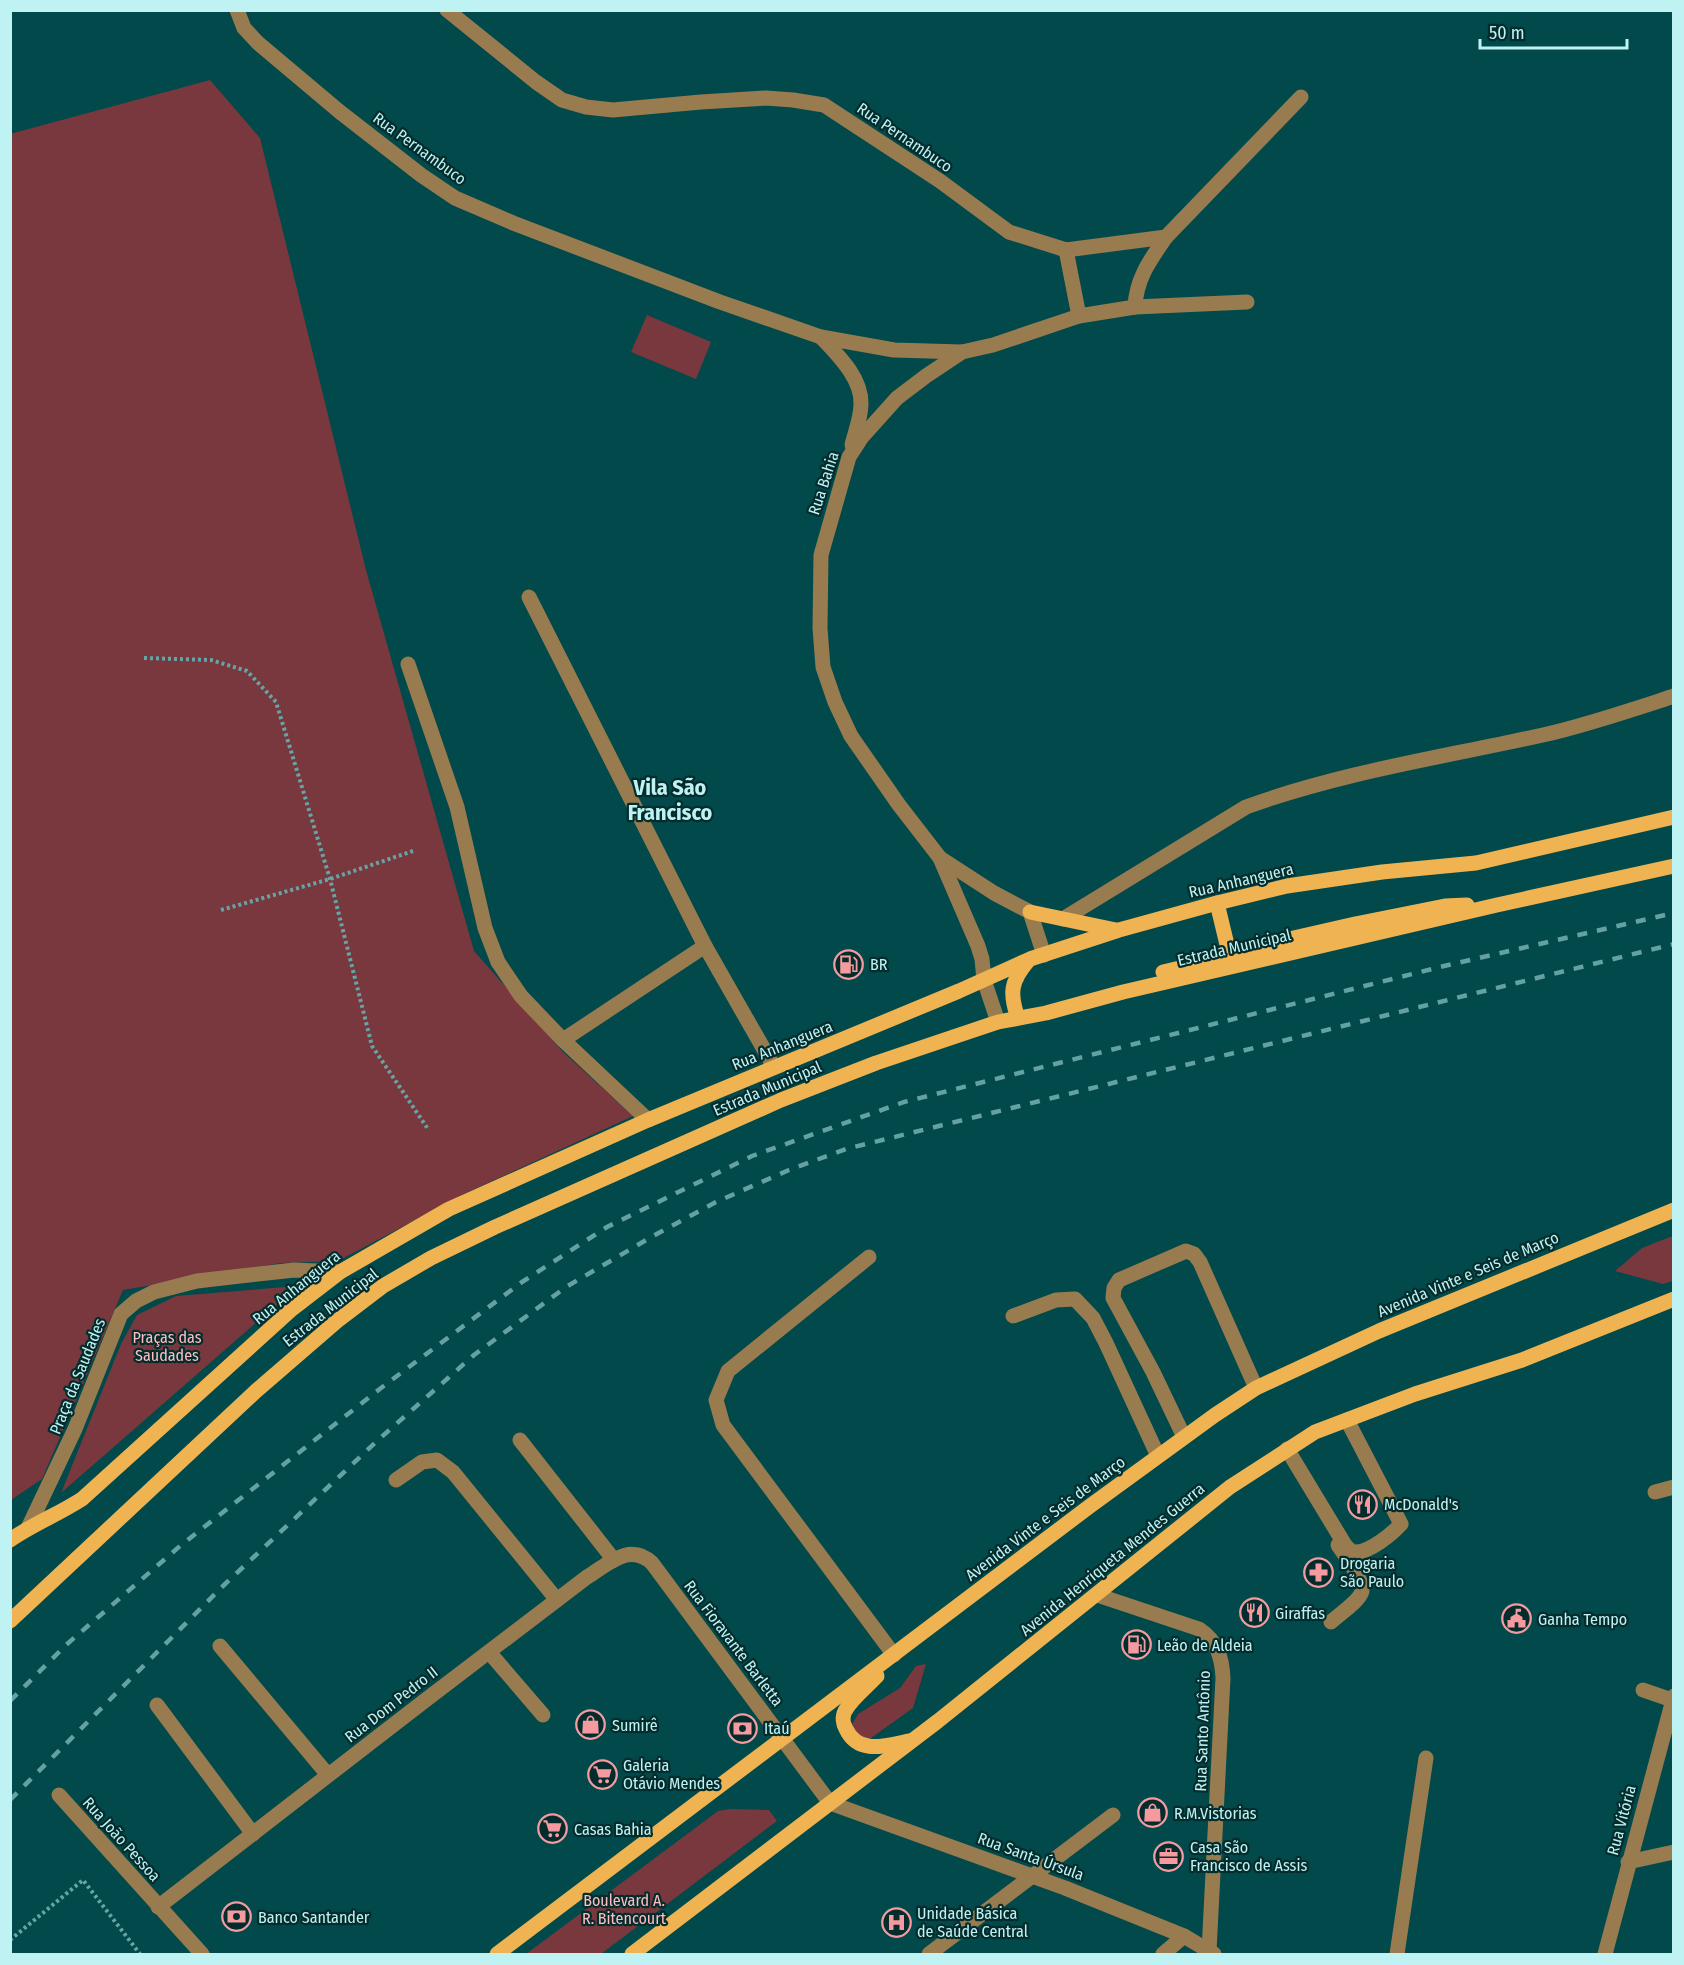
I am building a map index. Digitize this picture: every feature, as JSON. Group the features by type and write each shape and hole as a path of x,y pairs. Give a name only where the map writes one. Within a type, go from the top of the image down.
{"main road":[{"name":"Rua Anhanguera","path":"10,1540 28,1527 62,1512 82,1499 292,1309 340,1272 449,1209 648,1120 1037,957 1119,930 1217,903 1308,883 1382,872 1476,863 1674,817"},
{"name":"Estrada Municipal","path":"10,1621 286,1364 337,1321 383,1286 431,1258 495,1227 781,1100 876,1062 998,1022 1046,1013 1122,992 1674,866"},
{"path":"1217,903 1229,952"},
{"path":"1122,992 1154,974 1201,963 1229,952 1445,906 1497,905"},
{"path":"1030,912 1119,930"},
{"path":"1018,1018 1011,996 1017,974 1037,957"},
{"name":"Avenida Vinte e Seis de Março","path":"497,1954 1158,1456 1256,1389 1379,1330 1674,1210"},
{"name":"Avenida Henriqueta Mendes Guerra","path":"632,1954 912,1741 1222,1493 1283,1451 1315,1432 1415,1394 1522,1359 1674,1299"},
{"path":"894,1655 847,1708 844,1723 853,1740 863,1746 877,1747 912,1741"}],"street":[{"name":"Rua Pernambuco","path":"237,10 244,28 258,43 340,112 454,198 546,236 820,337 894,350 962,352"},
{"name":"Rua Pernambuco","path":"447,10 536,82 562,100 586,107 613,110 766,98 824,105 940,181 1009,232 1066,250 1166,237"},
{"path":"1135,307 1139,279 1166,237 1301,97"},
{"path":"1066,250 1079,316"},
{"name":"Rua Bahia","path":"940,858 899,805 851,736 835,702 823,667 820,628 821,555 849,457 862,437 897,398 962,352 993,345 1079,316 1135,307 1247,302"},
{"name":"Rua Pernambuco","path":"820,337 845,364 859,390 861,412 849,457"},
{"path":"529,597 705,946 774,1067"},
{"path":"408,664 457,807 484,928 498,962 521,996 563,1040 648,1120"},
{"path":"1063,919 1246,807 1276,796 1407,763 1564,730 1674,696"},
{"path":"940,858 993,893 1030,912 1039,944 1037,957"},
{"path":"940,858 978,946 984,980 998,1022"},
{"path":"563,1040 705,946"},
{"path":"1184,1437 1153,1372 1113,1298 1113,1288 1119,1280 1186,1251 1194,1254 1256,1389"},
{"path":"869,1257 728,1371 716,1400 723,1425 894,1655"},
{"name":"Praça da Saudades","path":"28,1527 75,1429 121,1314 136,1300 154,1292 197,1281 294,1270 340,1272"},
{"path":"1013,1316 1056,1300 1075,1299 1093,1318 1158,1456"},
{"path":"1283,1451 1344,1545 1356,1552 1373,1546 1394,1533 1401,1524 1347,1420"},
{"path":"520,1440 614,1560"},
{"path":"1283,1451 1361,1583 1362,1592 1356,1600 1331,1622"},
{"path":"396,1480 422,1462 437,1460 453,1472 557,1600"},
{"path":"1655,1492 1674,1487"},
{"name":"Rua Dom Pedro II","path":"158,1907 557,1600 614,1560 630,1554 644,1555 652,1563"},
{"name":"Rua Fioravante Barletta","path":"652,1563 830,1803"},
{"name":"Rua Santo Antônio","path":"1097,1595 1199,1629 1208,1635 1222,1659 1211,1953"},
{"path":"220,1646 328,1775"},
{"path":"489,1652 543,1715"},
{"path":"1643,1690 1673,1698"},
{"name":"Rua Vitória","path":"1605,1954 1673,1698"},
{"path":"157,1705 253,1834"},
{"path":"1397,1954 1426,1758"},
{"name":"Rua João Pessoa","path":"59,1795 202,1954"},
{"name":"Rua Santa Úrsula","path":"830,1803 1033,1875 1184,1936 1211,1953"},
{"path":"929,1954 1113,1815"},
{"path":"1628,1862 1674,1851"},
{"path":"1163,1954 1184,1936"}],"path":[{"path":"144,658 211,660 247,670 276,702 330,879 372,1046 428,1129"},
{"path":"221,910 330,879 413,851"},
{"path":"10,1940 83,1880 140,1954"}],"green space":[{"path":"210,80 260,138 366,570 474,951 563,1052 633,1116 466,1193 338,1261 281,1263 123,1290 42,1479 11,1500 10,134"},
{"path":"647,315 711,342 696,379 631,352"},
{"path":"1673,1237 1673,1281 1663,1284 1615,1271 1642,1248"},
{"name":"Praças das Saudades","path":"298,1286 61,1493 121,1344 137,1315 176,1296"},
{"path":"926,1664 913,1708 864,1743 850,1728 858,1714 900,1688 916,1666"},
{"name":"Boulevard A. R. Bitencourt","path":"769,1810 777,1821 601,1954 526,1954 718,1811"}],"railway":[{"path":"10,1701 66,1645 180,1546 381,1388 522,1282 607,1227 752,1156 904,1102 1444,966 1674,913"},
{"path":"10,1800 223,1586 377,1441 474,1355 566,1287 716,1202 789,1170 846,1149 1674,944"}],"place":[{"name":"BR","path":"849,964"},
{"name":"McDonald's","path":"1363,1504"},
{"name":"Drogaria São Paulo","path":"1319,1572"},
{"name":"Giraffas","path":"1254,1613"},
{"name":"Ganha Tempo","path":"1517,1619"},
{"name":"Leão de Aldeia","path":"1136,1645"},
{"name":"Sumirê","path":"591,1725"},
{"name":"Itaú","path":"743,1728"},
{"name":"Galeria Otávio Mendes","path":"602,1774"},
{"name":"R.M.Vistorias","path":"1153,1813"},
{"name":"Casas Bahia","path":"553,1829"},
{"name":"Casa São Francisco de Assis","path":"1169,1856"},
{"name":"Banco Santander","path":"237,1917"},
{"name":"Unidade Básica de Saúde Central","path":"896,1922"}],"district":[{"name":"Vila São Francisco","path":"670,800"}]}
